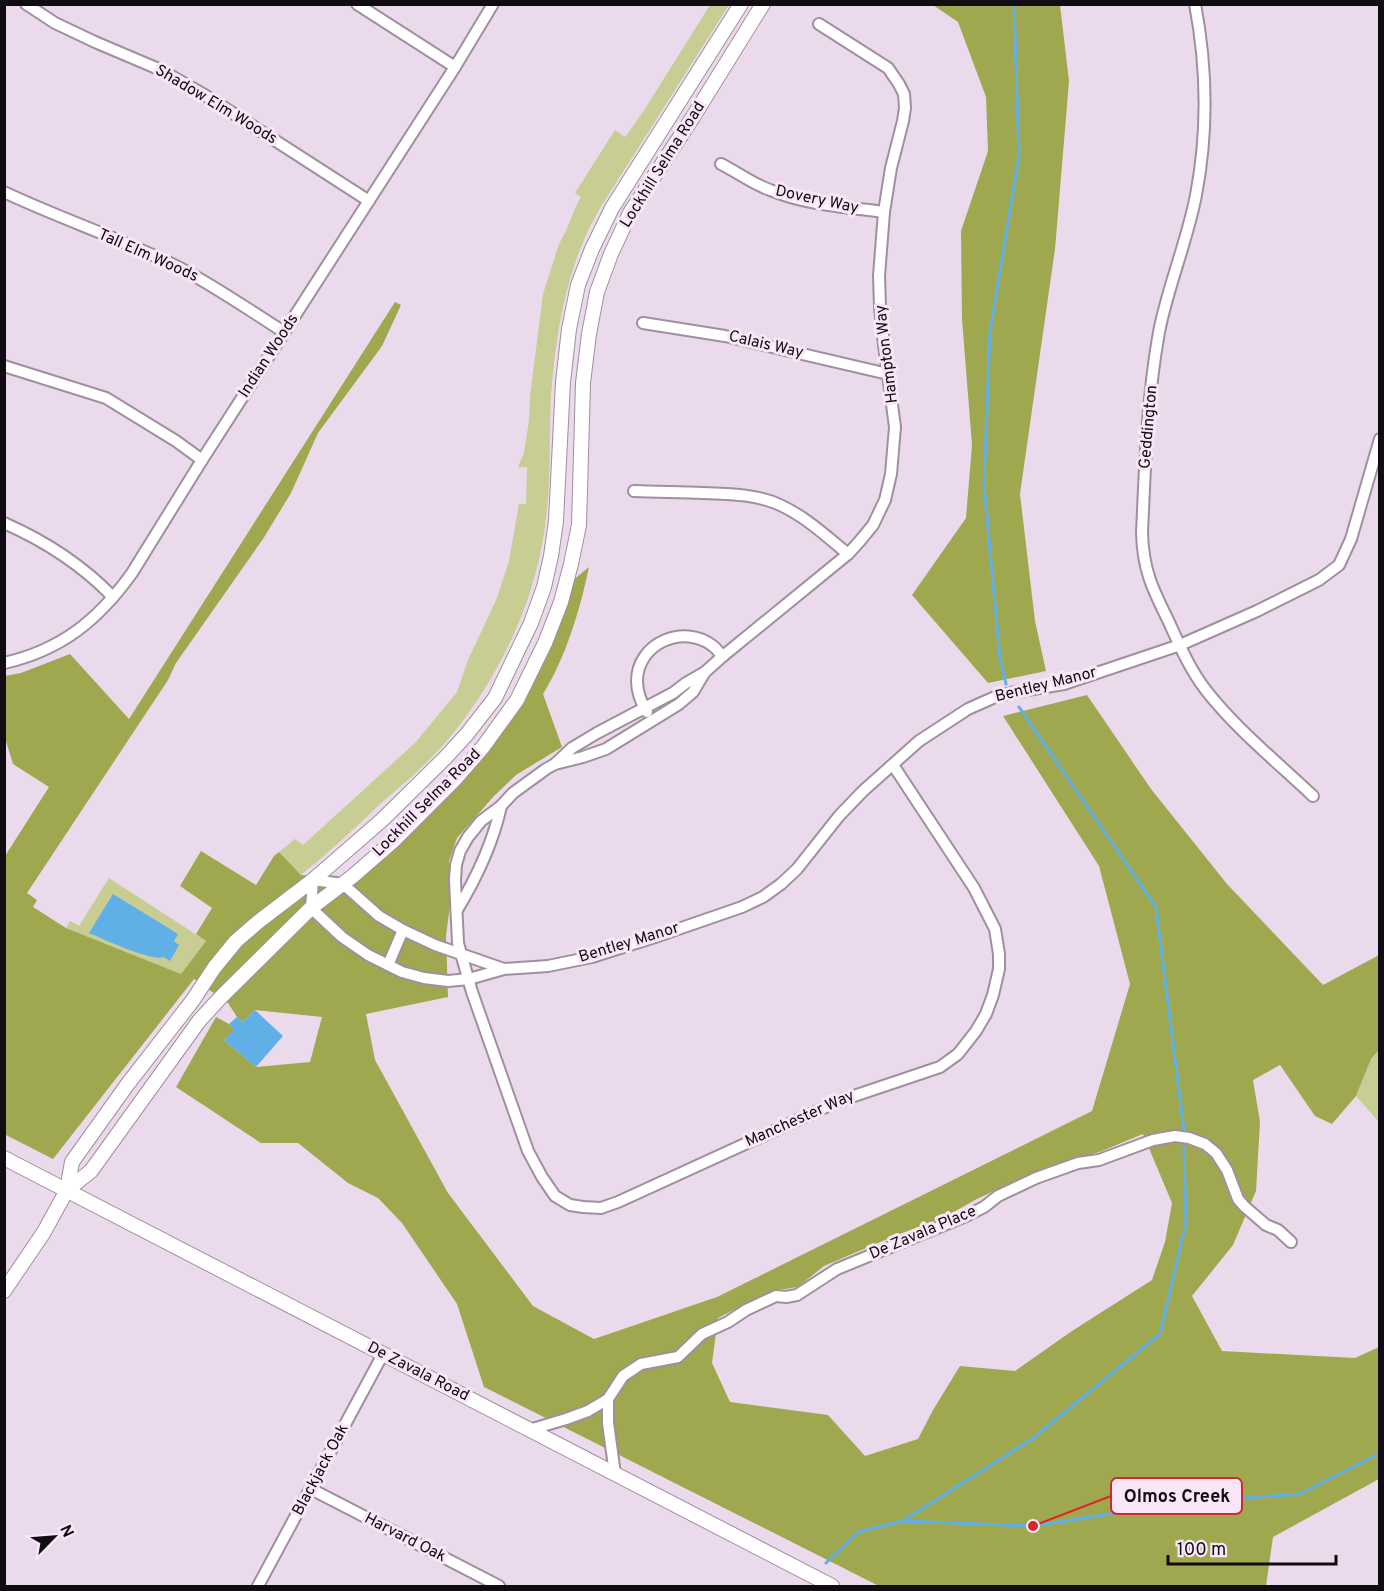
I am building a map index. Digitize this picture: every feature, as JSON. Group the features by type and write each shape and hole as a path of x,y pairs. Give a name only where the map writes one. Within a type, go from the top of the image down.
{"main road":[{"name":"Lockhill Selma Road","path":"4,1291 44,1232 67,1190 72,1162 236,941 313,880 374,827 446,758 495,698 531,623 541,596 551,556 556,521 563,382 569,329 578,285 612,208 741,4"},
{"name":"Lockhill Selma Road","path":"67,1190 91,1171 199,1021 221,997 311,908 392,842 456,778 483,747 517,700 534,668 561,602 579,525 583,383 597,292 630,213 764,4"},
{"name":"De Zavala Road","path":"4,1158 832,1587"}],"street":[{"name":"Shadow Elm Woods","path":"26,4 55,23 161,70 203,94 369,201"},
{"path":"357,4 455,67"},
{"name":"Indian Woods","path":"4,663 35,654 64,639 91,621 132,573 493,4"},
{"name":"Geddington","path":"1195,4 1203,52 1205,104 1202,150 1196,196 1162,321 1155,359 1148,416 1143,551 1153,589 1188,663 1206,690 1234,722 1313,796"},
{"name":"Hampton Way","path":"469,979 458,936 455,880 460,851 481,821 501,806 513,793 555,764 572,748 673,693 705,672 848,554 873,525 885,500 891,474 895,427 880,307 879,276 884,212 891,168 906,108 900,84 888,68 819,24"},
{"name":"Dovery Way","path":"721,164 769,190 793,198 884,212"},
{"name":"Tall Elm Woods","path":"4,192 178,267 284,332"},
{"name":"Calais Way","path":"643,323 725,336 888,374"},
{"path":"4,366 106,398 176,441 202,460"},
{"path":"563,382 583,383"},
{"name":"Bentley Manor","path":"311,908 342,937 368,955 402,972 448,981 469,979 504,969 549,966 591,957 724,914 763,897 797,869 839,816 863,791 919,741 981,702 1015,692 1064,684 1180,645 1257,611 1319,580 1339,565 1351,538 1380,439"},
{"path":"634,491 732,494 769,500 795,512 848,554"},
{"path":"4,523 21,530 84,569 113,597"},
{"path":"651,720 637,688 636,679 644,658 656,644 666,639 686,636 699,638 712,645 723,656"},
{"name":"Hampton Way","path":"555,764 606,749 679,704 693,692 705,672"},
{"name":"Manchester Way","path":"469,979 528,1151 555,1196 570,1205 601,1208 618,1202 839,1101 940,1067 958,1054 986,1014 999,969 999,954 994,929 974,888 893,765"},
{"path":"457,910 480,868 496,830 501,806"},
{"path":"311,908 313,880 343,884"},
{"name":"Bentley Manor","path":"343,884 379,916 403,930 435,945 504,969"},
{"path":"388,964 403,930"},
{"name":"De Zavala Place","path":"529,1430 588,1411 608,1399 623,1377 641,1364 678,1357 702,1334 776,1296 797,1295 837,1269 966,1216 984,1207 998,1196 1036,1178 1078,1163 1099,1160 1153,1140 1175,1136 1205,1144 1215,1153 1227,1170 1238,1199 1244,1206 1291,1242"},
{"name":"Blackjack Oak","path":"258,1587 383,1354"},
{"path":"608,1399 608,1423 615,1474"},
{"name":"Harvard Oak","path":"311,1489 499,1587"}],"green space":[{"path":"710,5 729,5 600,208 577,258 565,296 553,375 548,495 543,538 530,593 509,645 481,694 442,747 301,875 279,852 295,839 303,845 415,743 457,692 468,660 497,598 509,561 519,504 526,504 527,467 518,467 524,453 529,421 543,294 559,244 581,197 575,193 615,130 625,137 643,112"},
{"path":"933,5 1060,5 1069,81 1055,249 1020,494 1035,621 1046,671 988,683 912,595 966,518 972,445 962,319 961,231 988,151 986,97 958,22"},
{"path":"395,302 401,305 382,346 318,433 291,493 263,539 176,663 168,680 27,893 37,900 33,907 66,928 181,974 206,941 196,934 212,908 180,886 201,851 256,885 274,856 279,852 301,875 358,879 523,699 542,665 572,581 589,567 571,633 559,665 543,694 562,747 516,775 494,796 457,838 449,861 450,905 446,936 448,997 366,1014 375,1060 448,1193 533,1306 594,1339 717,1297 1092,1111 1130,984 1099,866 1003,716 1087,695 1151,789 1227,884 1323,985 1379,955 1379,1050 1371,1059 1356,1096 1332,1124 1315,1116 1280,1065 1253,1080 1260,1122 1256,1191 1233,1245 1192,1296 1222,1351 1355,1358 1379,1347 1379,1479 1273,1537 1266,1586 879,1586 484,1387 457,1304 402,1223 378,1198 348,1183 298,1143 261,1143 176,1087 216,1017 235,1030 224,1040 256,1067 310,1062 322,1017 255,1010 243,1022 228,1003 194,979 53,1159 4,1134 5,856 49,787 13,764 5,738 5,676 21,673 70,654 129,719","holes":["1143,1134 1172,1203 1165,1242 1152,1280 1015,1371 960,1366 918,1439 865,1456 828,1415 730,1402 712,1363 718,1318 753,1300 779,1290 798,1287 824,1266 945,1217 1027,1175 1102,1151"]},
{"path":"109,878 206,941 181,974 66,928 70,921 79,926"},
{"path":"1379,1050 1379,1122 1356,1096 1371,1059"}],"water":[{"path":"113,894 178,934 174,941 179,945 170,961 164,957 158,958 139,953 89,933"},
{"path":"255,1010 283,1036 256,1067 224,1040 234,1030 229,1024 237,1017 243,1022"}],"waterway":[{"path":"1006,684 1000,658 984,484 990,332 1019,155 1014,4"},
{"path":"1019,707 1156,907 1184,1130"},
{"path":"904,1520 1032,1439 1160,1334 1186,1223 1184,1146"},
{"path":"826,1563 858,1532 902,1521 1033,1526 1180,1503 1300,1494 1380,1453"}],"place":[{"name":"Olmos Creek","path":"1033,1526"}]}
